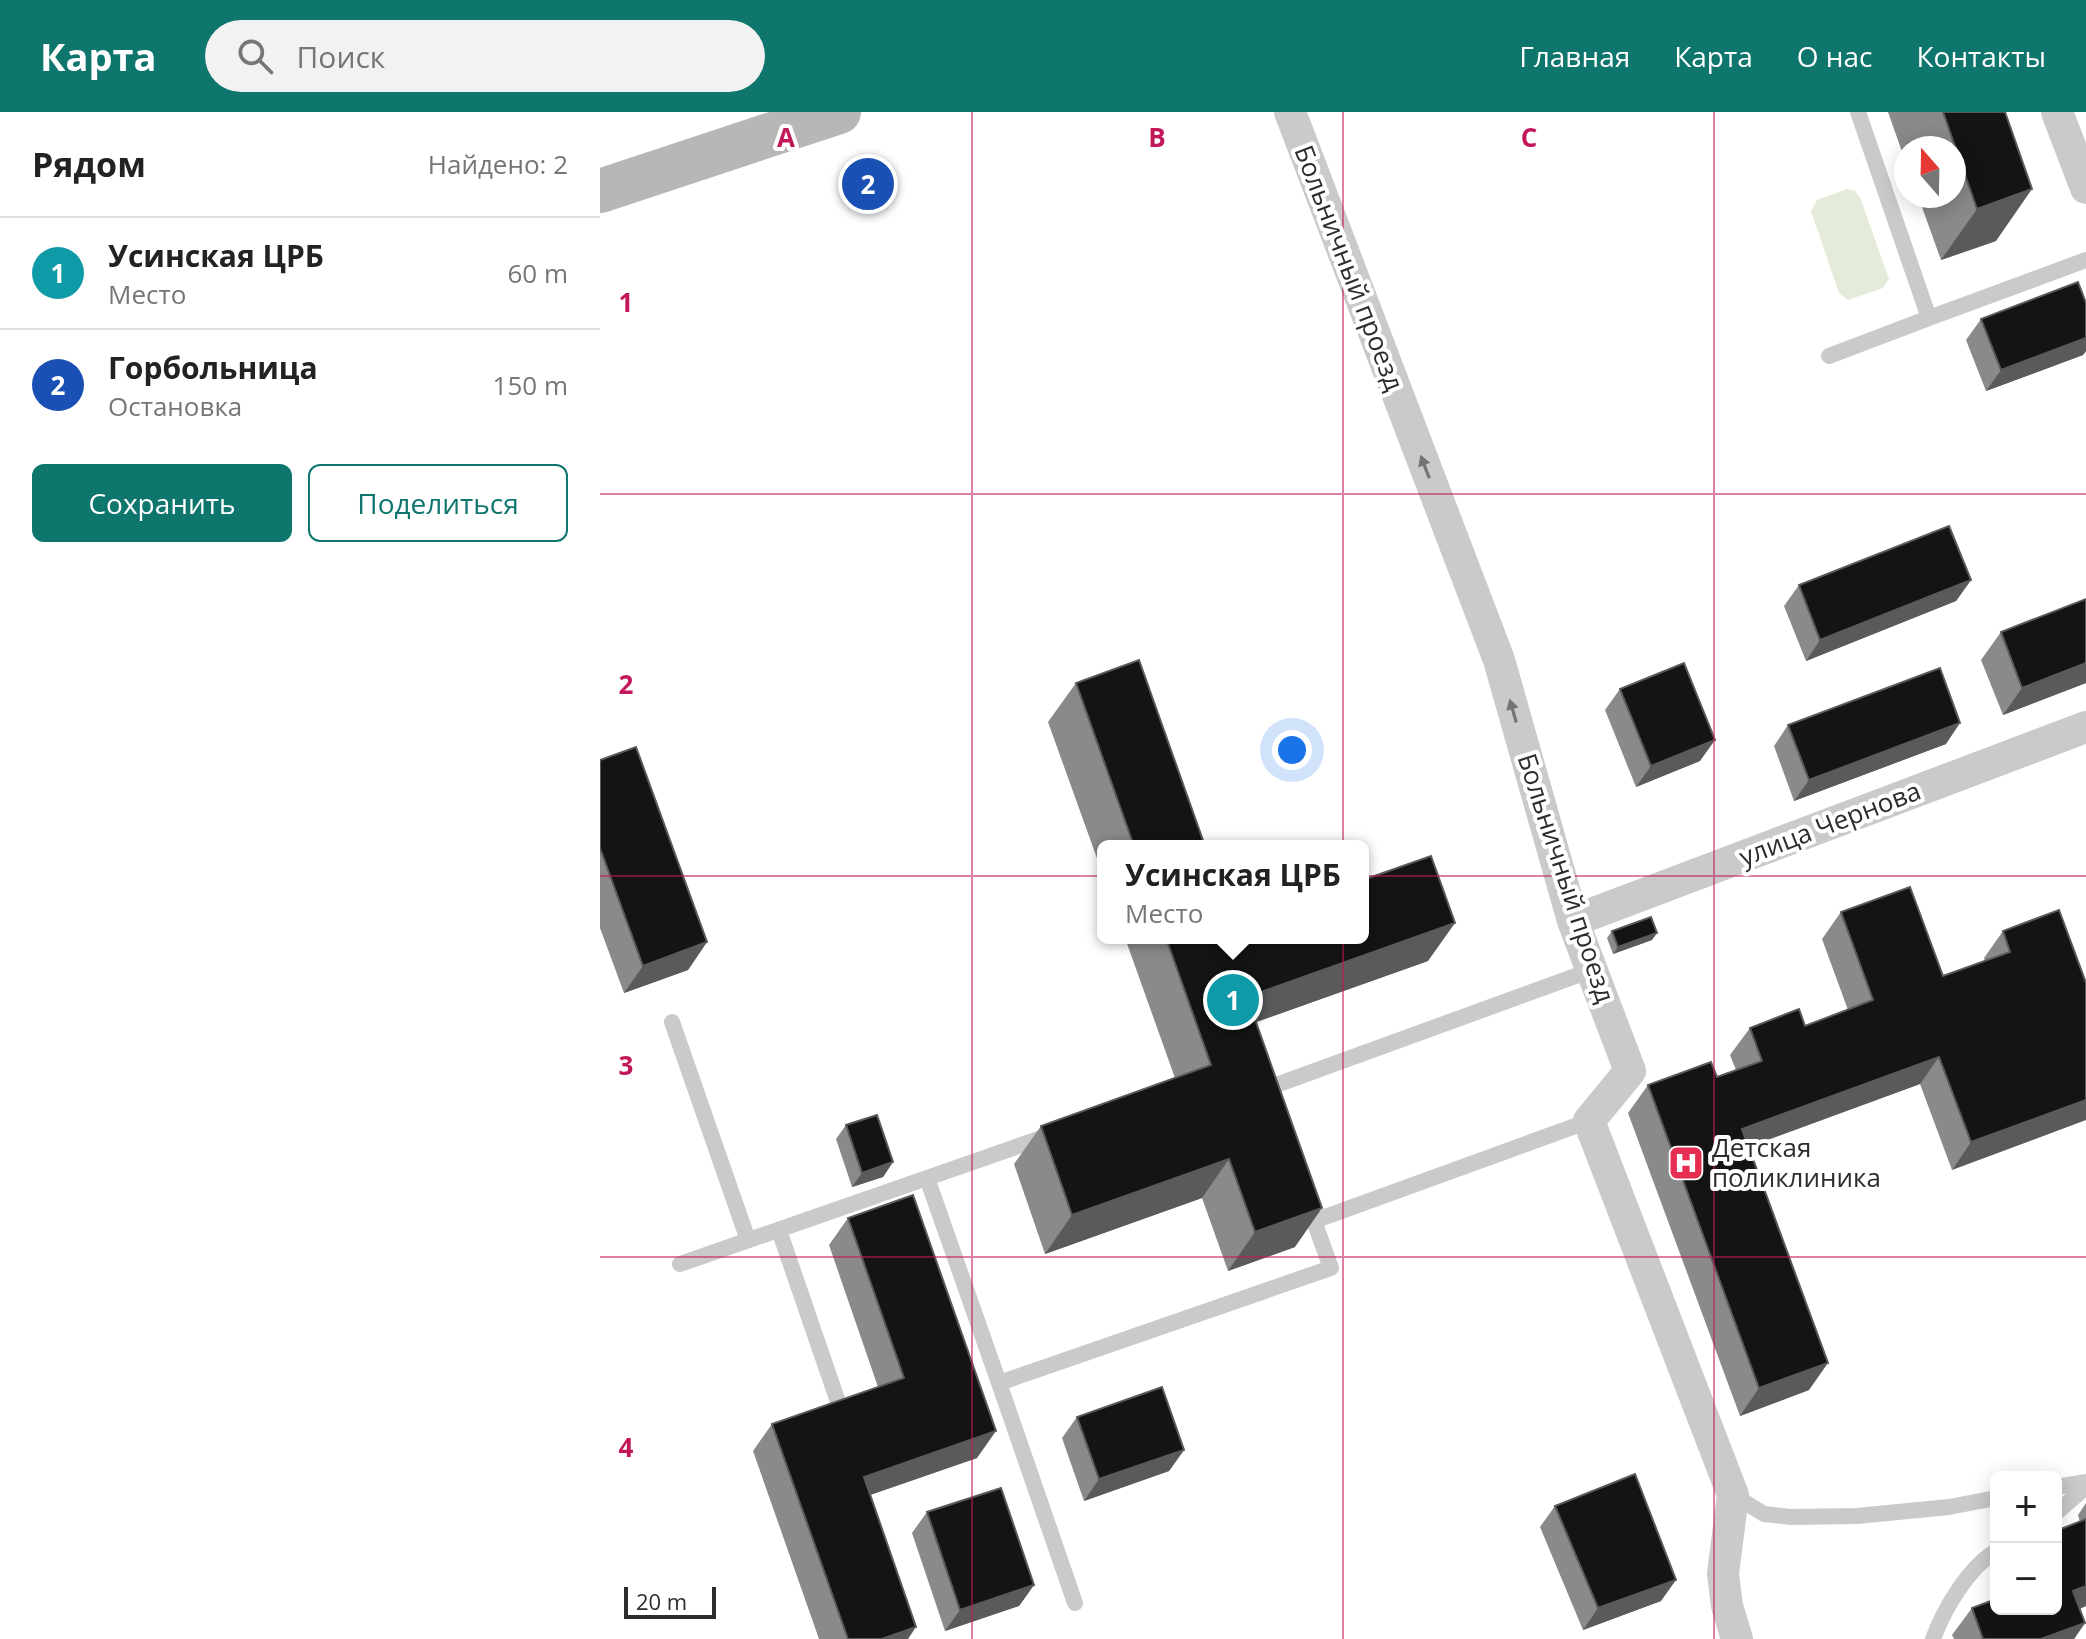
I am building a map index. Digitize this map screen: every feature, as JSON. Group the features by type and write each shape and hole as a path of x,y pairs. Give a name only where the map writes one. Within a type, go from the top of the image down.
{"main road":[{"path":"600,191 839,112"}],"street":[{"name":"Больничный проезд","path":"1290,112 1499,660 1573,921 1630,1071 1589,1121"},
{"path":"2057,112 2086,188"},
{"name":"улица Чернова","path":"1573,921 2086,727"},
{"path":"1589,1121 1733,1495 1723,1574 1727,1606 1737,1639"}],"lane":[{"path":"1858,112 1929,318"},
{"path":"1829,356 2086,260"},
{"path":"1278,1117 1268,1088 1592,970"},
{"path":"672,1022 748,1240"},
{"path":"1314,1221 1589,1121"},
{"path":"680,1264 1062,1131"},
{"path":"927,1178 1075,1603"},
{"path":"999,1383 1331,1268 1304,1191"},
{"path":"779,1230 837,1399"},
{"path":"2062,1487 2086,1485"},
{"path":"2062,1507 2086,1485"},
{"path":"1733,1495 1764,1514 1791,1517 1857,1516 1949,1507 1990,1499"},
{"path":"1933,1639 1964,1584 1990,1555"}],"green space":[{"path":"1847,189 1855,191 1860,197 1889,279 1883,288 1848,300 1839,293 1811,211 1817,200"}],"building":[{"path":"1943,112 2005,112 2032,189 1977,209 1966,178 1966,136 1951,136"},
{"path":"2078,282 2086,303 2086,338 2001,370 1981,319"},
{"path":"1949,526 1971,580 1820,640 1799,585"},
{"path":"2086,599 2086,663 2022,688 2001,632"},
{"path":"1139,660 1203,840 1132,840 1076,683"},
{"path":"1684,663 1715,740 1651,766 1620,689"},
{"path":"1940,668 1960,723 1809,780 1788,725"},
{"path":"636,747 707,942 643,966 600,848 600,760"},
{"path":"1431,856 1455,923 1247,997 1322,1208 1255,1232 1229,1159 1072,1215 1041,1126 1211,1065 1168,944 1369,944 1369,878"},
{"name":"Детская поликлиника","path":"1910,887 1943,976 2010,952 2003,931 2059,910 2086,983 2086,1100 1971,1142 1939,1057 1742,1129 1828,1363 1759,1388 1648,1085 1711,1062 1717,1077 1762,1061 1750,1028 1799,1009 1805,1026 1873,1000 1841,912"},
{"path":"1651,917 1657,933 1618,947 1612,931"},
{"path":"877,1115 893,1162 862,1173 846,1125"},
{"path":"913,1195 996,1431 864,1477 916,1627 882,1639 848,1639 772,1424 904,1378 848,1218"},
{"path":"1162,1387 1184,1450 1099,1479 1077,1417"},
{"path":"1635,1474 1676,1580 1598,1608 1555,1506"},
{"path":"1001,1488 1034,1585 960,1610 927,1512"},
{"path":"2086,1519 2086,1586 2073,1591 2085,1623 2041,1639 1983,1639 1972,1608 1990,1601 1990,1615 2062,1615 2062,1529"}],"place":[{"name":"Горбольница","path":"868,184"},
{"name":"Усинская ЦРБ","path":"1233,1000"},
{"name":"Детская поликлиника","path":"1686,1163"}]}
